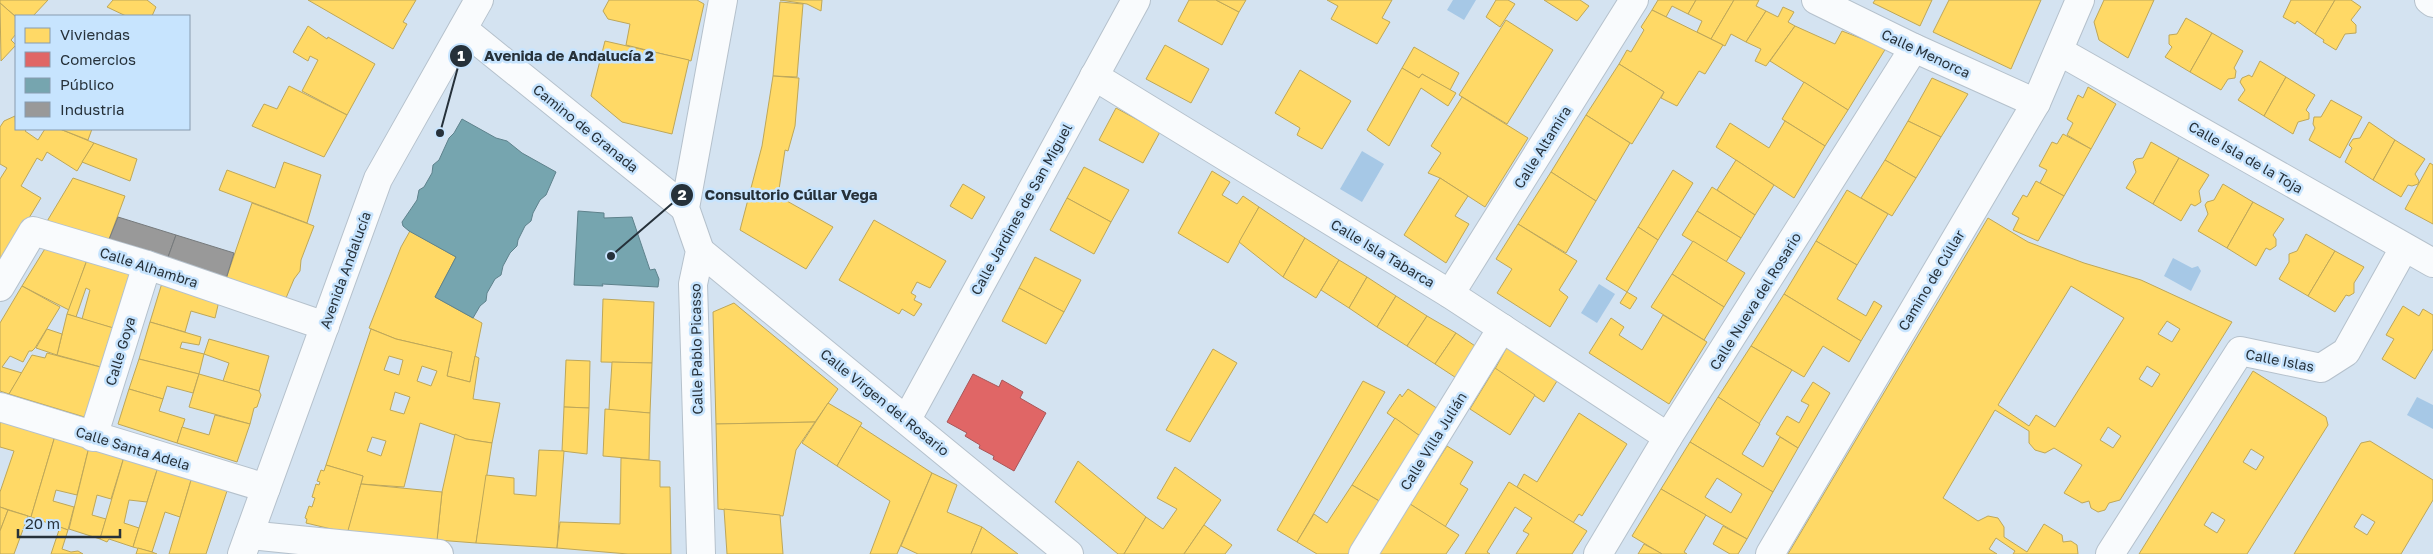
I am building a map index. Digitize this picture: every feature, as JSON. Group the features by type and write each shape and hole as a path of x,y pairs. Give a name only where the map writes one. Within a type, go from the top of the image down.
{"street":[{"path":"700,250 685,208 723,0"},
{"name":"Calle Jardines de San Miguel","path":"907,419 1136,0"},
{"name":"Calle Altamira","path":"1450,294 1634,0"},
{"name":"Calle Menorca","path":"1816,0 1914,48 2036,103"},
{"name":"Camino de Cúllar","path":"1770,554 2036,103 2080,0"},
{"path":"2429,0 2433,2"},
{"name":"Avenida Andalucía","path":"246,544 378,179 463,29 475,2"},
{"name":"Camino de Granada","path":"463,29 685,208"},
{"name":"Calle Nueva del Rosario","path":"1598,554 1668,437 1914,48"},
{"name":"Calle Isla de la Toja","path":"2059,51 2433,263"},
{"name":"Calle Isla Tabarca","path":"1094,76 1450,294 1668,437"},
{"name":"Calle Alhambra","path":"0,287 33,231 147,265 325,326"},
{"name":"Calle Islas","path":"2110,554 2240,351 2320,368 2346,352 2404,248"},
{"name":"Calle Virgen del Rosario","path":"700,250 1069,554"},
{"name":"Calle Pablo Picasso","path":"700,250 693,284 701,554"},
{"name":"Calle Goya","path":"93,437 147,265"},
{"name":"Calle Villa Julián","path":"1363,554 1502,328"},
{"name":"Calle Santa Adela","path":"0,407 93,437 266,488"},
{"path":"246,544 439,554"}],"water":[{"path":"1453,0 1476,0 1464,20 1447,10"},
{"path":"1362,151 1384,164 1362,202 1340,189"},
{"path":"2173,258 2192,268 2198,266 2201,271 2191,291 2164,276"},
{"path":"1599,284 1615,294 1597,323 1581,313"},
{"path":"2417,397 2433,405 2433,429 2407,415"}],"building: Viviendas":[{"path":"0,0 48,0 34,15 15,16 0,3"},
{"path":"113,0 147,0 156,7 152,15 124,15 107,7"},
{"path":"308,0 416,0 403,22 407,24 393,49"},
{"path":"609,0 697,0 704,4 691,61 626,45 630,24 608,19 603,11"},
{"path":"780,0 822,0 821,11 807,4"},
{"path":"1189,0 1216,0 1239,12 1222,45 1178,21"},
{"path":"1216,0 1246,0 1239,12"},
{"path":"1327,0 1392,0 1382,18 1390,22 1377,44 1331,19 1338,6"},
{"path":"1496,0 1508,0 1515,4 1500,27 1486,17"},
{"path":"1544,0 1580,0 1589,6 1577,21"},
{"path":"1658,0 1696,0 1688,14 1672,6 1666,17 1652,10"},
{"path":"1696,0 1734,0 1711,39 1697,32 1702,21 1688,14"},
{"path":"1734,0 1759,0 1756,6 1766,11 1746,42 1731,34 1725,46 1711,39"},
{"path":"1875,0 1932,0 1920,26 1873,3"},
{"path":"1949,0 2041,0 2011,69 1933,32"},
{"path":"2104,0 2154,0 2128,58 2099,40 2094,22"},
{"path":"2291,0 2335,0 2315,34 2297,21 2295,24 2283,17"},
{"path":"2335,0 2351,0 2361,7 2351,20 2356,25 2356,33 2345,34 2336,50 2323,42 2324,40 2315,34"},
{"path":"780,2 803,4 797,77 773,76"},
{"path":"0,3 15,16 15,35 11,40 15,46 1,61"},
{"path":"1783,7 1794,12 1788,22 1795,26 1766,66 1755,61 1761,49 1746,42 1766,11 1778,17"},
{"path":"1652,10 1723,45 1705,74 1699,71 1677,106 1661,98 1664,92 1619,64 1627,50 1631,52 1644,30 1641,27"},
{"path":"2186,18 2212,33 2190,72 2165,57 2172,47 2169,44 2169,35 2177,34"},
{"path":"1506,20 1553,50 1507,124 1459,95"},
{"path":"308,26 327,39 328,37 375,64 347,115 302,91 318,60 310,56 308,61 293,52"},
{"path":"1795,26 1835,44 1842,31 1886,48 1848,110 1770,61"},
{"path":"2212,33 2243,51 2234,68 2236,71 2235,78 2228,79 2221,90 2190,72"},
{"path":"605,41 689,60 672,134 622,122 591,96"},
{"path":"1165,45 1209,69 1191,103 1146,79"},
{"path":"1414,47 1459,73 1450,90 1422,74 1419,78 1402,68"},
{"path":"2260,61 2286,77 2264,116 2238,100 2245,90 2240,82 2242,78 2249,75 2252,77"},
{"path":"1619,64 1664,92 1632,144 1586,115"},
{"path":"1402,68 1419,78 1422,74 1456,93 1448,106 1421,88 1389,146 1367,130"},
{"path":"1300,70 1351,101 1322,149 1297,135 1300,128 1275,113"},
{"path":"773,76 799,78 795,126 788,151 785,150 778,196 833,227 806,269 740,230 762,146"},
{"path":"2286,77 2315,95 2306,110 2309,113 2309,119 2298,122 2293,134 2264,116"},
{"path":"1932,78 1968,94 1941,137 1908,121"},
{"path":"1804,82 1848,110 1825,146 1782,119"},
{"path":"289,86 347,115 324,157 252,126 264,104 277,109"},
{"path":"2088,87 2116,104 2091,149 2067,135 2073,123 2067,119 2078,95 2083,98"},
{"path":"1462,97 1528,138 1485,207 1440,178 1428,173 1441,153 1431,146"},
{"path":"2331,100 2362,117 2340,158 2309,140 2315,128 2313,124 2314,117 2321,117"},
{"path":"1116,108 1160,132 1143,163 1099,140"},
{"path":"1586,115 1630,143 1596,201 1551,172"},
{"path":"15,116 15,130 26,130 38,140 44,130 62,130 94,143 77,171 47,152 42,161 37,158 21,186 41,198 0,266 0,179 7,168 0,164 0,127 4,121"},
{"path":"1785,121 1825,146 1794,198 1716,147 1730,123 1769,148"},
{"path":"1908,121 1941,137 1916,178 1885,160"},
{"path":"2369,122 2395,140 2373,180 2345,162 2352,148 2349,145 2353,139 2360,138"},
{"path":"63,130 92,130 88,140"},
{"path":"2063,134 2091,149 2064,196 2040,183 2047,170 2039,166 2052,142 2057,144"},
{"path":"2395,140 2425,159 2415,174 2419,181 2418,184 2408,185 2401,197 2373,180"},
{"path":"2151,142 2179,158 2153,204 2126,188 2136,172 2133,162 2136,159 2143,158"},
{"path":"94,143 137,159 130,181 82,162"},
{"path":"2179,158 2209,175 2199,191 2201,202 2195,206 2191,204 2181,221 2153,204"},
{"path":"1736,160 1774,185 1755,215 1717,190"},
{"path":"1885,160 1916,178 1892,216 1861,198"},
{"path":"284,162 321,175 307,223 219,190 227,170 275,188"},
{"path":"2430,163 2433,165 2433,224 2405,209"},
{"path":"1084,167 1129,190 1111,222 1067,198"},
{"path":"1673,170 1693,183 1658,240 1638,227"},
{"path":"1212,171 1230,182 1222,195 1237,204 1243,196 1259,207 1228,263 1178,233"},
{"path":"1551,172 1596,201 1566,253 1518,224"},
{"path":"73,178 125,196 108,242 46,223"},
{"path":"1440,178 1468,196 1455,216 1469,224 1446,263 1404,235"},
{"path":"2036,181 2064,196 2038,241 2013,230 2019,218 2012,214 2023,195 2027,197"},
{"path":"963,184 985,197 972,219 950,206"},
{"path":"2223,184 2253,202 2227,248 2198,231 2208,214 2205,205 2207,202 2214,200"},
{"path":"1712,187 1755,215 1741,238 1697,211"},
{"path":"1847,190 1888,214 1857,265 1816,241"},
{"path":"1067,198 1111,222 1094,254 1050,230"},
{"path":"2253,202 2284,219 2273,235 2276,239 2276,246 2270,250 2266,248 2256,266 2227,248"},
{"path":"252,203 314,226 301,260 300,271 294,279 286,298 226,279"},
{"path":"1259,207 1305,238 1283,277 1239,242"},
{"path":"1697,211 1741,238 1726,262 1682,235"},
{"path":"1988,218 2028,242 2084,263 2141,280 2232,322 2120,500 2109,503 2105,510 2098,512 2091,508 2089,501 2082,503 2064,493 2082,465 2054,448 2045,453 2035,450 2029,443 2029,431 1995,410 1943,498 1978,521 1988,516 1998,518 2004,527 2004,537 2027,552 2044,524 2062,535 2063,542 2071,541 2077,545 2078,554 2013,554 2015,551 1996,538 1989,549 1997,554 1788,554","holes":["2071,286 2124,318 2055,427 2036,415 2029,426 1998,405","2167,321 2180,329 2172,342 2158,334","2147,366 2160,374 2152,387 2139,379","2108,427 2121,436 2113,448 2100,440"]},
{"path":"874,220 946,261 930,288 917,282 911,293 916,296 914,300 922,304 914,316 902,309 899,314 839,280"},
{"path":"1518,224 1577,261 1559,290 1568,297 1550,327 1497,293 1512,269 1496,259"},
{"path":"1638,227 1658,240 1627,292 1606,279"},
{"path":"410,231 456,257 435,297 482,323 470,382 447,376 452,352 396,339 369,328 401,247"},
{"path":"2306,234 2335,251 2308,296 2279,279 2289,262 2289,254 2297,251"},
{"path":"1305,238 1339,260 1316,298 1283,277"},
{"path":"1693,241 1745,273 1724,307 1672,274"},
{"path":"1816,241 1857,265 1837,299 1866,316 1874,301 1882,306 1861,341 1784,294"},
{"path":"46,247 87,260 69,310 22,286"},
{"path":"2335,251 2364,267 2354,283 2354,293 2349,296 2346,295 2335,312 2308,296"},
{"path":"1035,257 1081,280 1064,312 1019,288"},
{"path":"87,260 136,275 120,330 82,319 90,290 86,288 76,317 67,314"},
{"path":"1339,260 1367,277 1349,308 1321,290"},
{"path":"1672,274 1724,307 1704,340 1651,307"},
{"path":"1367,277 1396,296 1377,327 1349,308"},
{"path":"162,283 219,301 215,318 191,311 185,332 150,322"},
{"path":"22,286 60,307 35,348 29,351 23,362 10,356 2,367 22,373 9,394 0,391 0,323"},
{"path":"1019,288 1064,312 1046,344 1002,321"},
{"path":"1627,292 1637,298 1630,309 1620,303"},
{"path":"1784,294 1861,341 1849,362 1823,346 1804,377 1751,346"},
{"path":"1396,296 1427,316 1407,346 1377,327"},
{"path":"603,299 654,302 652,363 601,362"},
{"path":"734,303 838,389 815,422 716,424 713,312"},
{"path":"2403,306 2419,316 2423,309 2433,315 2433,349 2415,379 2382,359 2394,339 2386,335"},
{"path":"67,314 120,330 108,369 57,355"},
{"path":"1663,315 1707,342 1669,404 1589,353 1611,318 1624,327 1619,335 1642,350"},
{"path":"1427,316 1456,333 1435,364 1407,346"},
{"path":"150,322 201,337 199,345 182,342 180,348 204,354 199,374 139,359"},
{"path":"47,329 62,334 57,355 36,348"},
{"path":"371,329 396,339 452,352 447,376 470,382 475,356 479,358 473,399 500,403 492,443 466,439 420,423 404,487 361,484 363,476 326,465","holes":["389,356 403,360 399,375 384,370","422,366 437,371 431,386 417,381","395,392 410,397 404,414 390,410","372,437 386,441 381,456 367,451"]},
{"path":"1456,333 1484,352 1464,383 1435,364"},
{"path":"209,339 269,356 259,391 223,381 229,363 204,354"},
{"path":"1751,346 1792,370 1759,424 1718,397"},
{"path":"1507,347 1557,381 1544,402 1495,369"},
{"path":"1213,349 1237,363 1190,442 1166,430"},
{"path":"47,353 108,369 91,419 9,394 32,355 45,358"},
{"path":"139,359 199,374 193,393 167,386 163,399 129,389"},
{"path":"566,360 590,361 589,408 564,407"},
{"path":"612,362 652,363 650,413 609,410"},
{"path":"1495,368 1535,395 1510,435 1470,409"},
{"path":"2253,371 2326,417 2328,425 2247,554 2139,554","holes":["2251,449 2264,457 2256,470 2243,462","2212,512 2225,520 2217,533 2204,525"]},
{"path":"199,374 259,391 261,395 257,407 254,408 250,424 189,407"},
{"path":"1363,381 1385,392 1297,542 1277,530"},
{"path":"1813,382 1830,393 1798,448 1776,434 1787,416 1799,423 1809,405 1801,401"},
{"path":"129,389 163,399 159,411 185,419 177,443 118,424"},
{"path":"1408,389 1444,413 1427,441 1387,413 1400,394 1402,397"},
{"path":"1718,397 1760,424 1742,454 1763,467 1780,437 1798,448 1773,492 1690,442"},
{"path":"828,403 862,423 837,466 802,443"},
{"path":"564,407 589,408 587,454 562,451"},
{"path":"605,409 650,413 649,460 603,456"},
{"path":"1579,413 1627,444 1582,516 1579,514 1573,523 1517,487 1524,474 1537,482"},
{"path":"215,415 250,424 237,462 177,443 182,427 209,435"},
{"path":"1395,418 1427,441 1386,505 1352,485"},
{"path":"0,420 55,436 31,517 0,507 0,492 14,451 0,447"},
{"path":"815,422 796,450 783,516 718,509 716,424"},
{"path":"860,426 932,473 897,554 870,554 890,501 837,466"},
{"path":"455,434 466,439 492,443 476,543 437,540 442,492"},
{"path":"55,436 89,447 77,495 56,490 53,501 74,507 68,530 31,517"},
{"path":"2370,441 2433,480 2433,500 2401,554 2294,554 2361,443","holes":["2362,514 2375,522 2367,535 2354,527"]},
{"path":"1690,442 1773,492 1747,539 1661,489","holes":["1717,478 1742,494 1731,513 1705,497"]},
{"path":"1447,446 1473,462 1460,484 1468,489 1445,527 1410,504"},
{"path":"89,447 124,457 111,499 97,495 92,515 106,519 100,539 69,529"},
{"path":"539,450 564,451 557,548 476,543 486,475 514,478 514,494 536,496"},
{"path":"124,457 158,467 147,502 129,500 124,523 139,528 133,547 109,539 107,542 100,539"},
{"path":"621,458 660,461 660,487 670,487 671,554 628,554 557,548 560,522 620,524"},
{"path":"1078,461 1146,517 1124,554 1118,554 1055,502"},
{"path":"326,465 363,476 348,533 306,523 307,519 305,518 309,506 312,507 315,498 312,497 316,484 319,485 320,482 317,481 321,470 324,471"},
{"path":"158,467 192,477 180,517 165,512 152,552 133,547"},
{"path":"1175,467 1221,500 1184,554 1124,554 1146,517 1163,529 1177,509 1157,498"},
{"path":"932,473 957,485 947,512 982,527 971,554 918,554 901,546"},
{"path":"192,477 228,488 206,554 169,554"},
{"path":"1509,482 1587,531 1572,554 1516,554 1529,534 1523,531 1532,518 1515,507 1487,552 1490,554 1465,554"},
{"path":"361,484 442,492 437,540 347,534"},
{"path":"1352,485 1386,505 1355,554 1317,554 1297,542 1314,514 1327,523"},
{"path":"1661,489 1706,515 1684,552 1687,554 1662,554 1632,536"},
{"path":"1410,504 1459,535 1446,554 1379,554"},
{"path":"0,507 8,510 0,531"},
{"path":"724,509 780,515 783,554 727,554"},
{"path":"8,510 28,516 14,554 0,554 0,531"},
{"path":"1204,525 1232,545 1225,554 1184,554"},
{"path":"1723,526 1747,539 1738,554 1730,554 1713,544"},
{"path":"60,527 68,530 62,549 71,552 78,551 83,554 51,554"},
{"path":"982,527 1018,554 971,554"},
{"path":"1644,544 1655,550 1662,554 1638,554"},
{"path":"138,548 152,552 157,554 136,554"}],"building: Comercios":[{"path":"973,374 999,387 1002,380 1023,392 1020,398 1046,413 1014,471 993,459 994,456 979,448 980,445 965,436 967,433 947,422"}],"building: Público":[{"path":"462,119 496,138 507,141 522,153 556,172 546,195 540,200 531,221 525,226 518,240 517,246 510,253 503,266 501,275 495,279 487,293 486,301 480,306 473,318 435,297 456,257 409,231 403,226 402,222 417,200 419,190 424,187 432,173 433,165 439,160 449,138"},
{"path":"578,211 604,213 604,218 632,217 650,270 655,269 659,279 658,287 602,284 603,286 574,285"}],"building: Industria":[{"path":"118,217 176,235 167,260 108,242"},
{"path":"176,235 234,253 226,279 167,260"}],"place":[{"name":"Avenida de Andalucía 2","path":"440,133"},
{"name":"Consultorio Cúllar Vega","path":"611,256"}]}
